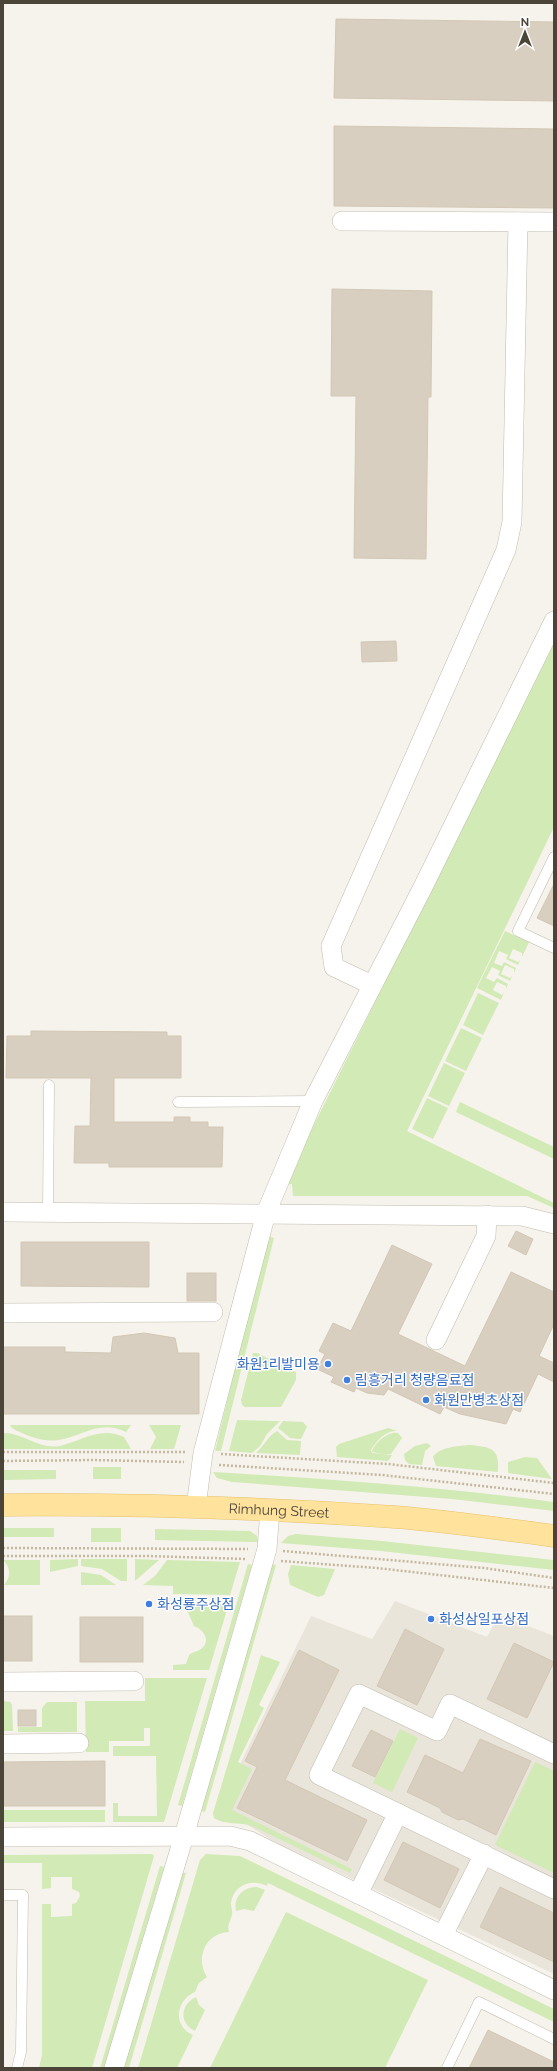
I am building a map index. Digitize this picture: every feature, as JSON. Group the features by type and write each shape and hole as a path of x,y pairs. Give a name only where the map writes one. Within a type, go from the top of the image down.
{"main road":[{"name":"Rimhung Street","path":"3,1505 196,1507 396,1517 554,1536"}],"street":[{"path":"342,221 554,222"},
{"path":"372,985 334,967 331,946 497,572 506,550 512,522 518,222"},
{"path":"196,1507 202,1459 266,1213 313,1101 554,621"},
{"path":"3,1212 487,1215 522,1216 554,1224"},
{"path":"436,1340 486,1236 487,1215"},
{"path":"3,1313 213,1312"},
{"path":"114,2068 184,1836 267,1549 270,1510"},
{"path":"3,1682 134,1681"},
{"path":"554,1754 450,1704 437,1731 359,1694 319,1775 554,1889"},
{"path":"3,1744 79,1743"},
{"path":"358,1894 398,1813"},
{"path":"3,1837 230,1836 250,1841 554,1990"},
{"path":"443,1936 484,1854"}],"lane":[{"path":"554,858 518,931 554,948"},
{"path":"48,1212 49,1085"},
{"path":"178,1102 313,1101"},
{"path":"3,1895 23,1895 21,2052 17,2068"},
{"path":"447,2068 479,2002 554,2039"}],"path":[{"path":"3,1452 388,1464 554,1483"},
{"path":"3,1461 202,1459 382,1475 554,1494"}],"shaded area":[{"path":"395,1601 487,1637 499,1615 554,1636 554,1974 276,1843 226,1811 241,1762 311,1616 372,1639"}],"green space":[{"path":"554,643 554,827 407,1131 554,1203 554,1208 527,1196 293,1196 292,1184 284,1185"},
{"path":"505,931 529,942 522,957 522,953 513,949 509,958 518,962 520,960 518,965 506,959 508,955 499,951 494,963 502,966 504,962 516,968 514,973 514,969 505,965 501,974 510,978 512,976 510,981 498,975 500,971 492,967 486,978 494,982 497,978 508,984 506,989 506,986 497,982 493,990 502,995 504,992 501,1000 477,988"},
{"path":"478,993 499,1003 483,1035 463,1025"},
{"path":"461,1028 482,1038 466,1071 445,1061"},
{"path":"444,1063 465,1073 449,1106 428,1096"},
{"path":"427,1098 448,1108 433,1139 412,1129"},
{"path":"460,1102 554,1147 554,1159 456,1112"},
{"path":"267,1236 274,1238 221,1451 215,1451"},
{"path":"253,1353 257,1353 296,1372 296,1380 281,1407 245,1407 242,1405 241,1400"},
{"path":"237,1420 280,1421 267,1434 260,1446 252,1453 229,1451"},
{"path":"283,1421 303,1422 307,1427 301,1439 290,1438 278,1428"},
{"path":"10,1425 131,1425 126,1432 108,1427 99,1428 58,1440 44,1440 15,1430"},
{"path":"149,1425 181,1425 174,1449 150,1449 156,1437"},
{"path":"388,1428 397,1431 385,1434 371,1450 372,1453 392,1455 388,1461 337,1457 336,1447 339,1444"},
{"path":"277,1431 287,1440 301,1441 300,1455 256,1453"},
{"path":"3,1433 17,1435 45,1446 52,1447 68,1444 99,1434 115,1434 124,1437 131,1449 3,1449"},
{"path":"398,1433 402,1438 391,1454 372,1452 373,1449 382,1438 390,1434"},
{"path":"427,1443 431,1446 425,1451 422,1465 409,1464 405,1460 404,1454 415,1446"},
{"path":"469,1445 488,1448 496,1453 498,1472 436,1466 433,1457 440,1451"},
{"path":"525,1457 537,1458 552,1479 508,1473 508,1462"},
{"path":"93,1467 121,1467 121,1479 93,1479"},
{"path":"3,1470 56,1470 56,1479 3,1480"},
{"path":"213,1472 384,1484 469,1492 554,1502 554,1511 452,1499 232,1482 217,1478"},
{"path":"3,1528 54,1528 54,1537 3,1537"},
{"path":"91,1528 121,1528 121,1542 91,1542"},
{"path":"155,1529 250,1531 257,1536 258,1542 155,1540"},
{"path":"296,1534 382,1541 554,1560 554,1570 381,1551 281,1543 288,1536"},
{"path":"78,1559 78,1566 50,1572 50,1560"},
{"path":"81,1559 127,1559 127,1581 121,1581 102,1569 81,1566"},
{"path":"135,1559 159,1560 135,1581"},
{"path":"3,1560 40,1560 40,1585 4,1585 8,1579 9,1569"},
{"path":"167,1560 240,1562 230,1595 173,1594 173,1586 143,1585 155,1576"},
{"path":"248,1564 252,1565 182,1806 178,1805"},
{"path":"272,1564 276,1565 205,1812 201,1811"},
{"path":"291,1565 335,1569 324,1595 318,1597 290,1585 288,1574"},
{"path":"81,1572 101,1575 116,1585 81,1585"},
{"path":"173,1603 229,1603 209,1670 173,1670 173,1665 186,1664 189,1655 201,1649 206,1642 206,1639 203,1632 194,1626 187,1610 173,1606"},
{"path":"261,1655 280,1662 259,1705 264,1708 238,1762 252,1769 232,1810 352,1869 350,1873 252,1826 222,1822 214,1818 213,1813"},
{"path":"145,1678 207,1678 164,1822 113,1822 113,1803 118,1803 118,1816 157,1816 156,1756 113,1756 113,1746 150,1746 150,1728 144,1728 144,1741 109,1741 109,1752 86,1752 85,1701 145,1701"},
{"path":"3,1701 10,1702 12,1705 13,1731 3,1731"},
{"path":"47,1702 77,1702 77,1732 18,1732 18,1727 42,1727 42,1708"},
{"path":"400,1729 418,1738 392,1792 373,1783"},
{"path":"535,1762 554,1771 554,1873 495,1845"},
{"path":"3,1810 105,1810 105,1822 3,1822"},
{"path":"152,1854 154,1856 92,2068 39,2068 42,2055 42,1904 51,1904 51,1917 72,1916 72,1904 76,1903 80,1896 79,1892 72,1889 72,1877 51,1877 51,1888 42,1889 42,1863 3,1863 3,1855"},
{"path":"206,1854 240,1856 554,2009 554,2022 268,1883 267,1886 250,1883 239,1888 235,1892 231,1903 232,1914 228,1930 229,1932 221,1933 214,1937 204,1948 202,1963 207,1977 199,1983 195,1992 184,2001 180,2007 179,2020 186,2031 193,2035 177,2068 138,2068 200,1860"},
{"path":"160,1866 164,1867 104,2068 100,2068"},
{"path":"181,1872 186,1873 129,2068 124,2068"},
{"path":"257,1887 265,1890 254,1911 244,1909 236,1911 236,1901 240,1894 247,1889"},
{"path":"286,1912 428,1980 385,2068 210,2068"},
{"path":"196,1997 199,2005 205,2010 195,2031 186,2024 184,2019 184,2009 191,2000"}],"building":[{"path":"336,19 554,22 554,101 334,98"},
{"path":"334,126 554,129 554,208 334,206"},
{"path":"332,289 432,291 431,397 428,397 426,559 354,558 356,396 331,396"},
{"path":"396,641 397,661 362,662 361,642"},
{"path":"554,884 554,926 537,918"},
{"path":"31,1031 167,1032 167,1036 181,1036 181,1078 114,1078 114,1122 174,1122 174,1117 190,1117 190,1122 208,1122 208,1127 223,1127 222,1167 109,1167 109,1163 74,1163 75,1126 90,1126 91,1078 6,1078 7,1036 31,1036"},
{"path":"516,1231 533,1239 526,1255 508,1246"},
{"path":"21,1242 149,1242 149,1287 21,1286"},
{"path":"392,1245 432,1264 398,1334 465,1366 511,1272 554,1292 554,1324 539,1356 554,1363 554,1382 538,1374 520,1412 513,1409 506,1424 460,1414 444,1407 440,1414 388,1389 384,1395 367,1393 356,1388 354,1392 331,1382 334,1377 317,1369 325,1354 319,1351 333,1323 351,1331"},
{"path":"187,1273 216,1273 216,1301 187,1301"},
{"path":"144,1333 175,1338 178,1353 199,1353 199,1414 3,1414 3,1347 65,1347 65,1352 111,1353 113,1337"},
{"path":"3,1616 32,1616 32,1661 3,1661"},
{"path":"80,1617 143,1617 143,1662 80,1662"},
{"path":"405,1629 444,1649 417,1705 377,1686"},
{"path":"514,1643 554,1662 527,1718 487,1699"},
{"path":"299,1650 339,1670 285,1780 367,1820 347,1861 237,1808 257,1767 245,1761"},
{"path":"18,1710 36,1710 36,1726 18,1726"},
{"path":"371,1730 393,1741 375,1777 352,1766"},
{"path":"480,1739 531,1761 496,1835 463,1819 458,1820 442,1812 440,1808 407,1792 425,1755 463,1773"},
{"path":"105,1761 105,1806 3,1806 3,1762"},
{"path":"403,1842 459,1869 440,1908 384,1880"},
{"path":"500,1887 554,1913 554,1962 480,1927"},
{"path":"488,2030 554,2062 554,2068 469,2068"}],"place":[{"name":"화원1리발미용","path":"328,1364"},
{"name":"림흥거리 청량음료점","path":"347,1380"},
{"name":"화원만병초상점","path":"426,1400"},
{"name":"화성룡주상점","path":"149,1604"},
{"name":"화성삼일포상점","path":"431,1619"}]}
